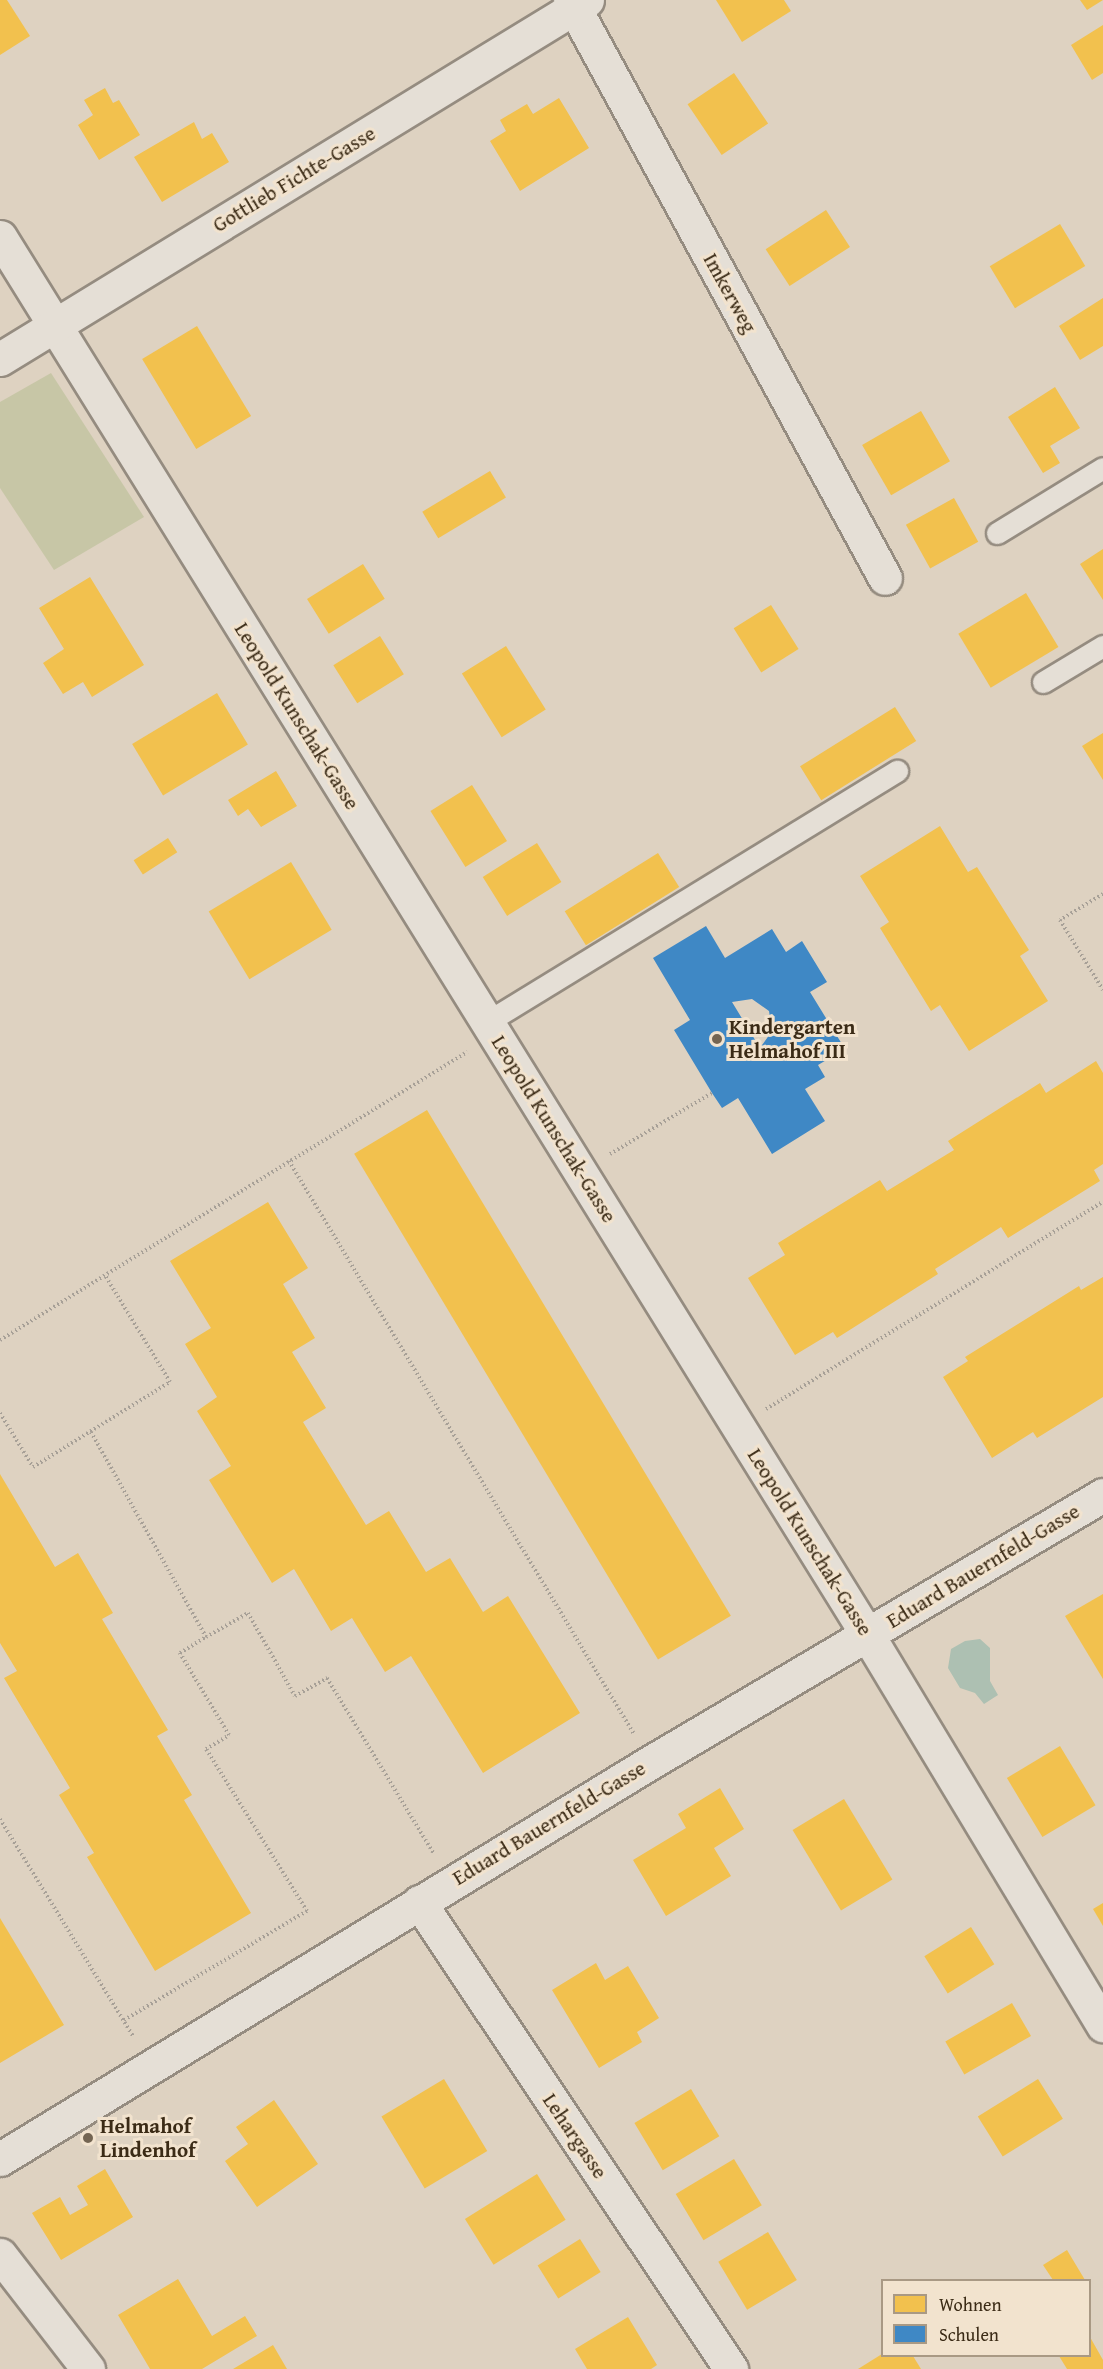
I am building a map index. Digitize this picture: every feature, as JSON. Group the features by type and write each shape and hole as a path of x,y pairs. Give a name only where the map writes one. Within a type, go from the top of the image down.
{"street":[{"name":"Gottlieb Fichte-Gasse","path":"0,359 577,2"},
{"name":"Imkerweg","path":"577,2 885,578"},
{"name":"Leopold Kunschak-Gasse","path":"0,237 1100,2012"},
{"name":"Eduard Bauernfeld-Gasse","path":"0,2159 651,1762 1103,1495"},
{"name":"Lehargasse","path":"419,1902 730,2369"},
{"path":"0,2254 88,2369"}],"lane":[{"path":"997,533 1103,468"},
{"path":"1043,682 1103,646"},
{"path":"491,1029 897,771"}],"path":[{"path":"1103,894 1060,920 1103,990"},
{"path":"0,1340 289,1161 491,1029"},
{"path":"580,1173 712,1093"},
{"path":"289,1161 651,1762"},
{"path":"738,1426 1103,1202"},
{"path":"0,1413 33,1467 170,1382 105,1275"},
{"path":"91,1432 206,1637"},
{"path":"124,2020 307,1911 206,1749 229,1735 180,1653 248,1613 296,1696 327,1678 451,1883"},
{"path":"0,1818 151,2065"}],"shaded area":[{"path":"51,373 144,517 54,570 0,488 0,402"},
{"path":"980,1639 990,1648 990,1681 998,1695 984,1704 975,1693 960,1688 948,1668 951,1649 965,1641"}],"building: Wohnen":[{"path":"0,0 7,0 30,36 0,55"},
{"path":"716,0 784,0 791,11 742,42"},
{"path":"1080,0 1103,0 1087,10"},
{"path":"1103,25 1103,73 1092,80 1071,45"},
{"path":"734,73 768,124 722,155 688,104"},
{"path":"105,88 113,103 119,100 140,135 99,160 78,125 93,115 84,100"},
{"path":"559,98 589,148 520,191 490,141 506,131 500,120 527,104 533,114"},
{"path":"194,122 202,139 212,133 229,162 162,202 134,157"},
{"path":"826,210 850,247 790,286 766,249"},
{"path":"1060,224 1085,266 1015,308 990,266"},
{"path":"1103,298 1103,346 1080,360 1059,326"},
{"path":"197,326 251,416 196,449 142,359"},
{"path":"1055,387 1080,428 1050,446 1060,463 1043,473 1008,417"},
{"path":"921,411 950,461 891,495 862,445"},
{"path":"490,471 506,498 438,538 422,512"},
{"path":"954,498 978,542 930,568 906,525"},
{"path":"1103,549 1103,600 1080,564"},
{"path":"363,564 385,599 329,634 307,599"},
{"path":"90,577 144,665 92,697 83,682 63,694 43,663 64,649 39,608"},
{"path":"1026,593 1058,647 991,688 958,634"},
{"path":"771,605 799,649 761,672 734,628"},
{"path":"380,636 404,674 357,703 333,665"},
{"path":"506,646 546,710 502,737 462,674"},
{"path":"217,693 248,744 163,795 132,744"},
{"path":"895,707 916,741 821,800 800,766"},
{"path":"1103,733 1103,780 1082,746"},
{"path":"276,771 297,806 261,827 248,809 238,816 228,800"},
{"path":"472,785 507,841 465,867 430,811"},
{"path":"940,826 968,872 977,867 1029,950 1020,956 1048,1001 969,1051 940,1005 931,1011 880,928 889,922 860,876"},
{"path":"168,838 177,852 143,875 134,860"},
{"path":"537,843 561,882 507,916 483,877"},
{"path":"658,853 679,887 586,945 565,911"},
{"path":"291,862 332,930 249,979 209,911"},
{"path":"1096,1061 1103,1073 1103,1164 1094,1170 1100,1181 1008,1238 1001,1227 935,1269 938,1274 837,1338 833,1332 795,1355 748,1278 785,1255 778,1243 880,1180 887,1191 954,1150 948,1141 1040,1083 1046,1093"},
{"path":"427,1110 731,1616 658,1660 354,1154"},
{"path":"268,1202 308,1268 283,1284 315,1338 292,1352 326,1408 303,1422 366,1525 389,1511 426,1572 450,1558 483,1612 508,1596 580,1713 483,1773 411,1656 385,1672 352,1618 331,1631 294,1569 272,1583 209,1480 231,1466 197,1411 217,1397 185,1344 211,1328 170,1261"},
{"path":"1103,1277 1103,1397 1037,1438 1033,1432 992,1458 943,1377 968,1361 965,1357 1079,1286 1081,1290"},
{"path":"0,1474 55,1567 78,1553 113,1613 102,1619 168,1730 157,1736 192,1795 184,1800 251,1913 155,1971 87,1857 94,1853 59,1795 70,1788 4,1678 17,1671 0,1643"},
{"path":"1103,1594 1103,1679 1065,1616"},
{"path":"1060,1746 1096,1805 1042,1837 1007,1778"},
{"path":"720,1788 744,1829 714,1848 731,1876 666,1916 633,1860 686,1828 678,1814"},
{"path":"844,1799 892,1880 841,1910 793,1830"},
{"path":"1103,1903 1103,1926 1093,1909"},
{"path":"0,1918 64,2025 0,2063"},
{"path":"971,1927 994,1964 948,1993 924,1956"},
{"path":"596,1963 605,1980 628,1966 659,2018 637,2032 642,2042 599,2068 552,1990"},
{"path":"1012,2003 1031,2036 964,2074 945,2042"},
{"path":"444,2079 487,2151 425,2189 381,2117"},
{"path":"1038,2079 1063,2119 1003,2156 978,2117"},
{"path":"691,2089 719,2136 663,2170 634,2123"},
{"path":"274,2100 318,2164 257,2207 225,2161 248,2144 236,2127"},
{"path":"734,2159 762,2205 704,2240 676,2194"},
{"path":"105,2169 133,2217 61,2260 32,2213 60,2197 70,2215 88,2205 77,2186"},
{"path":"537,2174 566,2220 494,2265 465,2219"},
{"path":"768,2232 797,2280 747,2310 718,2262"},
{"path":"580,2239 601,2272 558,2299 538,2265"},
{"path":"1067,2250 1084,2279 1052,2279 1043,2265"},
{"path":"178,2279 212,2336 245,2316 257,2336 202,2369 150,2369 118,2315"},
{"path":"628,2317 657,2365 651,2369 587,2369 575,2349"},
{"path":"1091,2339 1103,2360 1103,2369 1067,2369 1060,2357 1091,2357"},
{"path":"273,2345 287,2369 233,2369"},
{"path":"881,2355 881,2357 914,2357 921,2369 858,2369"}],"building: Schulen":[{"name":"Kindergarten Helmahof III","path":"706,926 725,958 772,929 786,952 802,941 827,982 810,992 845,1049 818,1065 825,1077 805,1089 825,1121 772,1154 738,1098 722,1108 674,1030 690,1020 653,958","holes":["752,999 769,1011 772,1031 760,1048 732,1002"]}],"place":[{"name":"Kindergarten Helmahof III","path":"717,1039"},
{"name":"Helmahof Lindenhof","path":"88,2138"}]}
